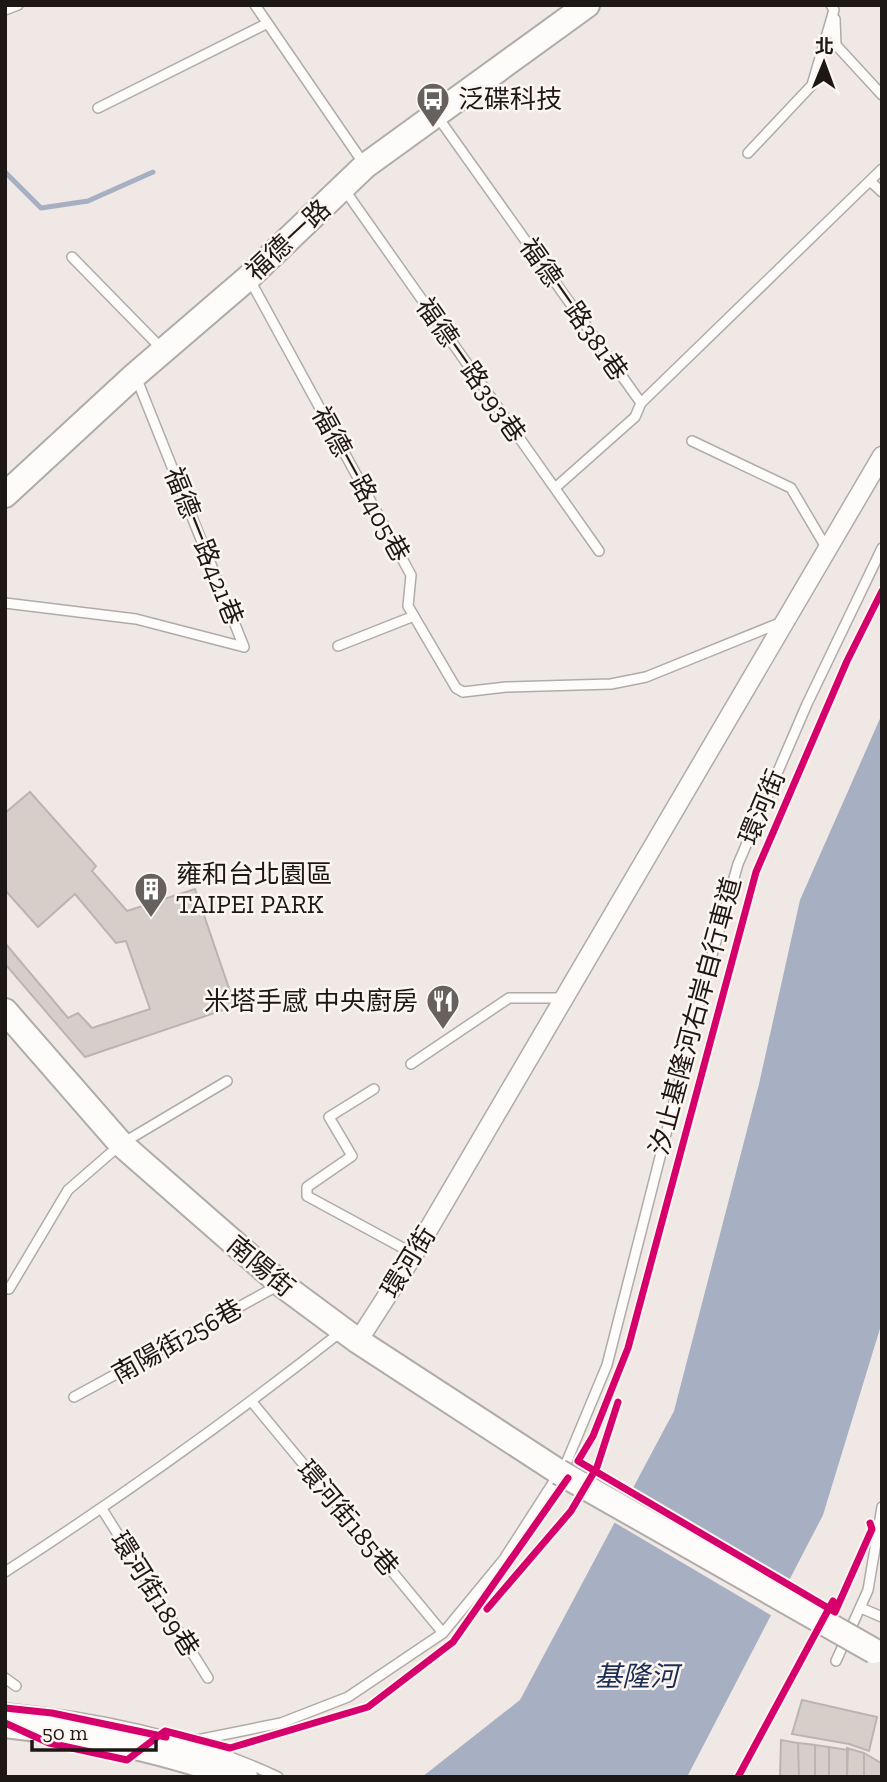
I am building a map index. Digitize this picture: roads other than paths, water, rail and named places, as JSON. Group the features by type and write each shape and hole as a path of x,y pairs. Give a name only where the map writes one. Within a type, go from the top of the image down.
{"main road":[{"path":"5,1723 108,1737 156,1748 243,1777"}],"street":[{"name":"福德一路","path":"7,489 249,277 365,166 587,5"},
{"name":"環河街","path":"351,1336 414,1254 882,456"},
{"name":"南陽街","path":"5,1011 121,1144 281,1284 351,1336 559,1472 878,1654"}],"lane":[{"path":"5,10 18,5"},
{"path":"255,5 365,166"},
{"path":"833,8 836,45 882,95"},
{"path":"748,153 812,85 833,8"},
{"path":"98,108 266,24"},
{"name":"福德一路381巷","path":"436,115 641,403 635,416 555,488"},
{"path":"641,403 882,169"},
{"path":"870,181 882,192"},
{"name":"福德一路393巷","path":"344,189 599,551"},
{"path":"72,257 163,351"},
{"name":"福德一路405巷","path":"249,277 411,575 408,606 456,688 463,692 506,687 611,684 646,677 783,622"},
{"name":"福德一路421巷","path":"5,603 136,619 244,646 135,375"},
{"path":"692,441 791,488 827,549"},
{"name":"環河街","path":"197,1740 281,1723 348,1697 443,1633 503,1559 567,1461 607,1365 630,1285 708,969 738,864 807,704 882,548"},
{"path":"338,646 414,616"},
{"path":"411,1064 509,998 566,998"},
{"path":"9,1289 68,1191 121,1144 227,1081"},
{"path":"374,1088 329,1117 352,1156 307,1187 307,1196 414,1254"},
{"name":"南陽街256巷","path":"74,1397 281,1284"},
{"name":"環河街","path":"5,1572 102,1509 252,1402 351,1336"},
{"name":"環河街185巷","path":"252,1402 443,1633"},
{"path":"836,1661 868,1590 882,1507"},
{"name":"環河街189巷","path":"102,1509 208,1678"},
{"path":"861,1608 882,1617"},
{"path":"5,1678 16,1686"},
{"path":"5,1708 52,1713 134,1728 219,1754 278,1777"}],"water":[{"name":"基隆河","path":"882,714 882,1322 823,1515 687,1777 422,1777 520,1700 674,1411 759,1084 800,900"}],"waterway":[{"path":"5,172 41,208 88,201 153,172"}],"place":[{"name":"泛碟科技","path":"433,129"},
{"name":"雍和台北園區 TAIPEI PARK","path":"151,919"},
{"name":"米塔手感 中央廚房","path":"443,1031"}]}
